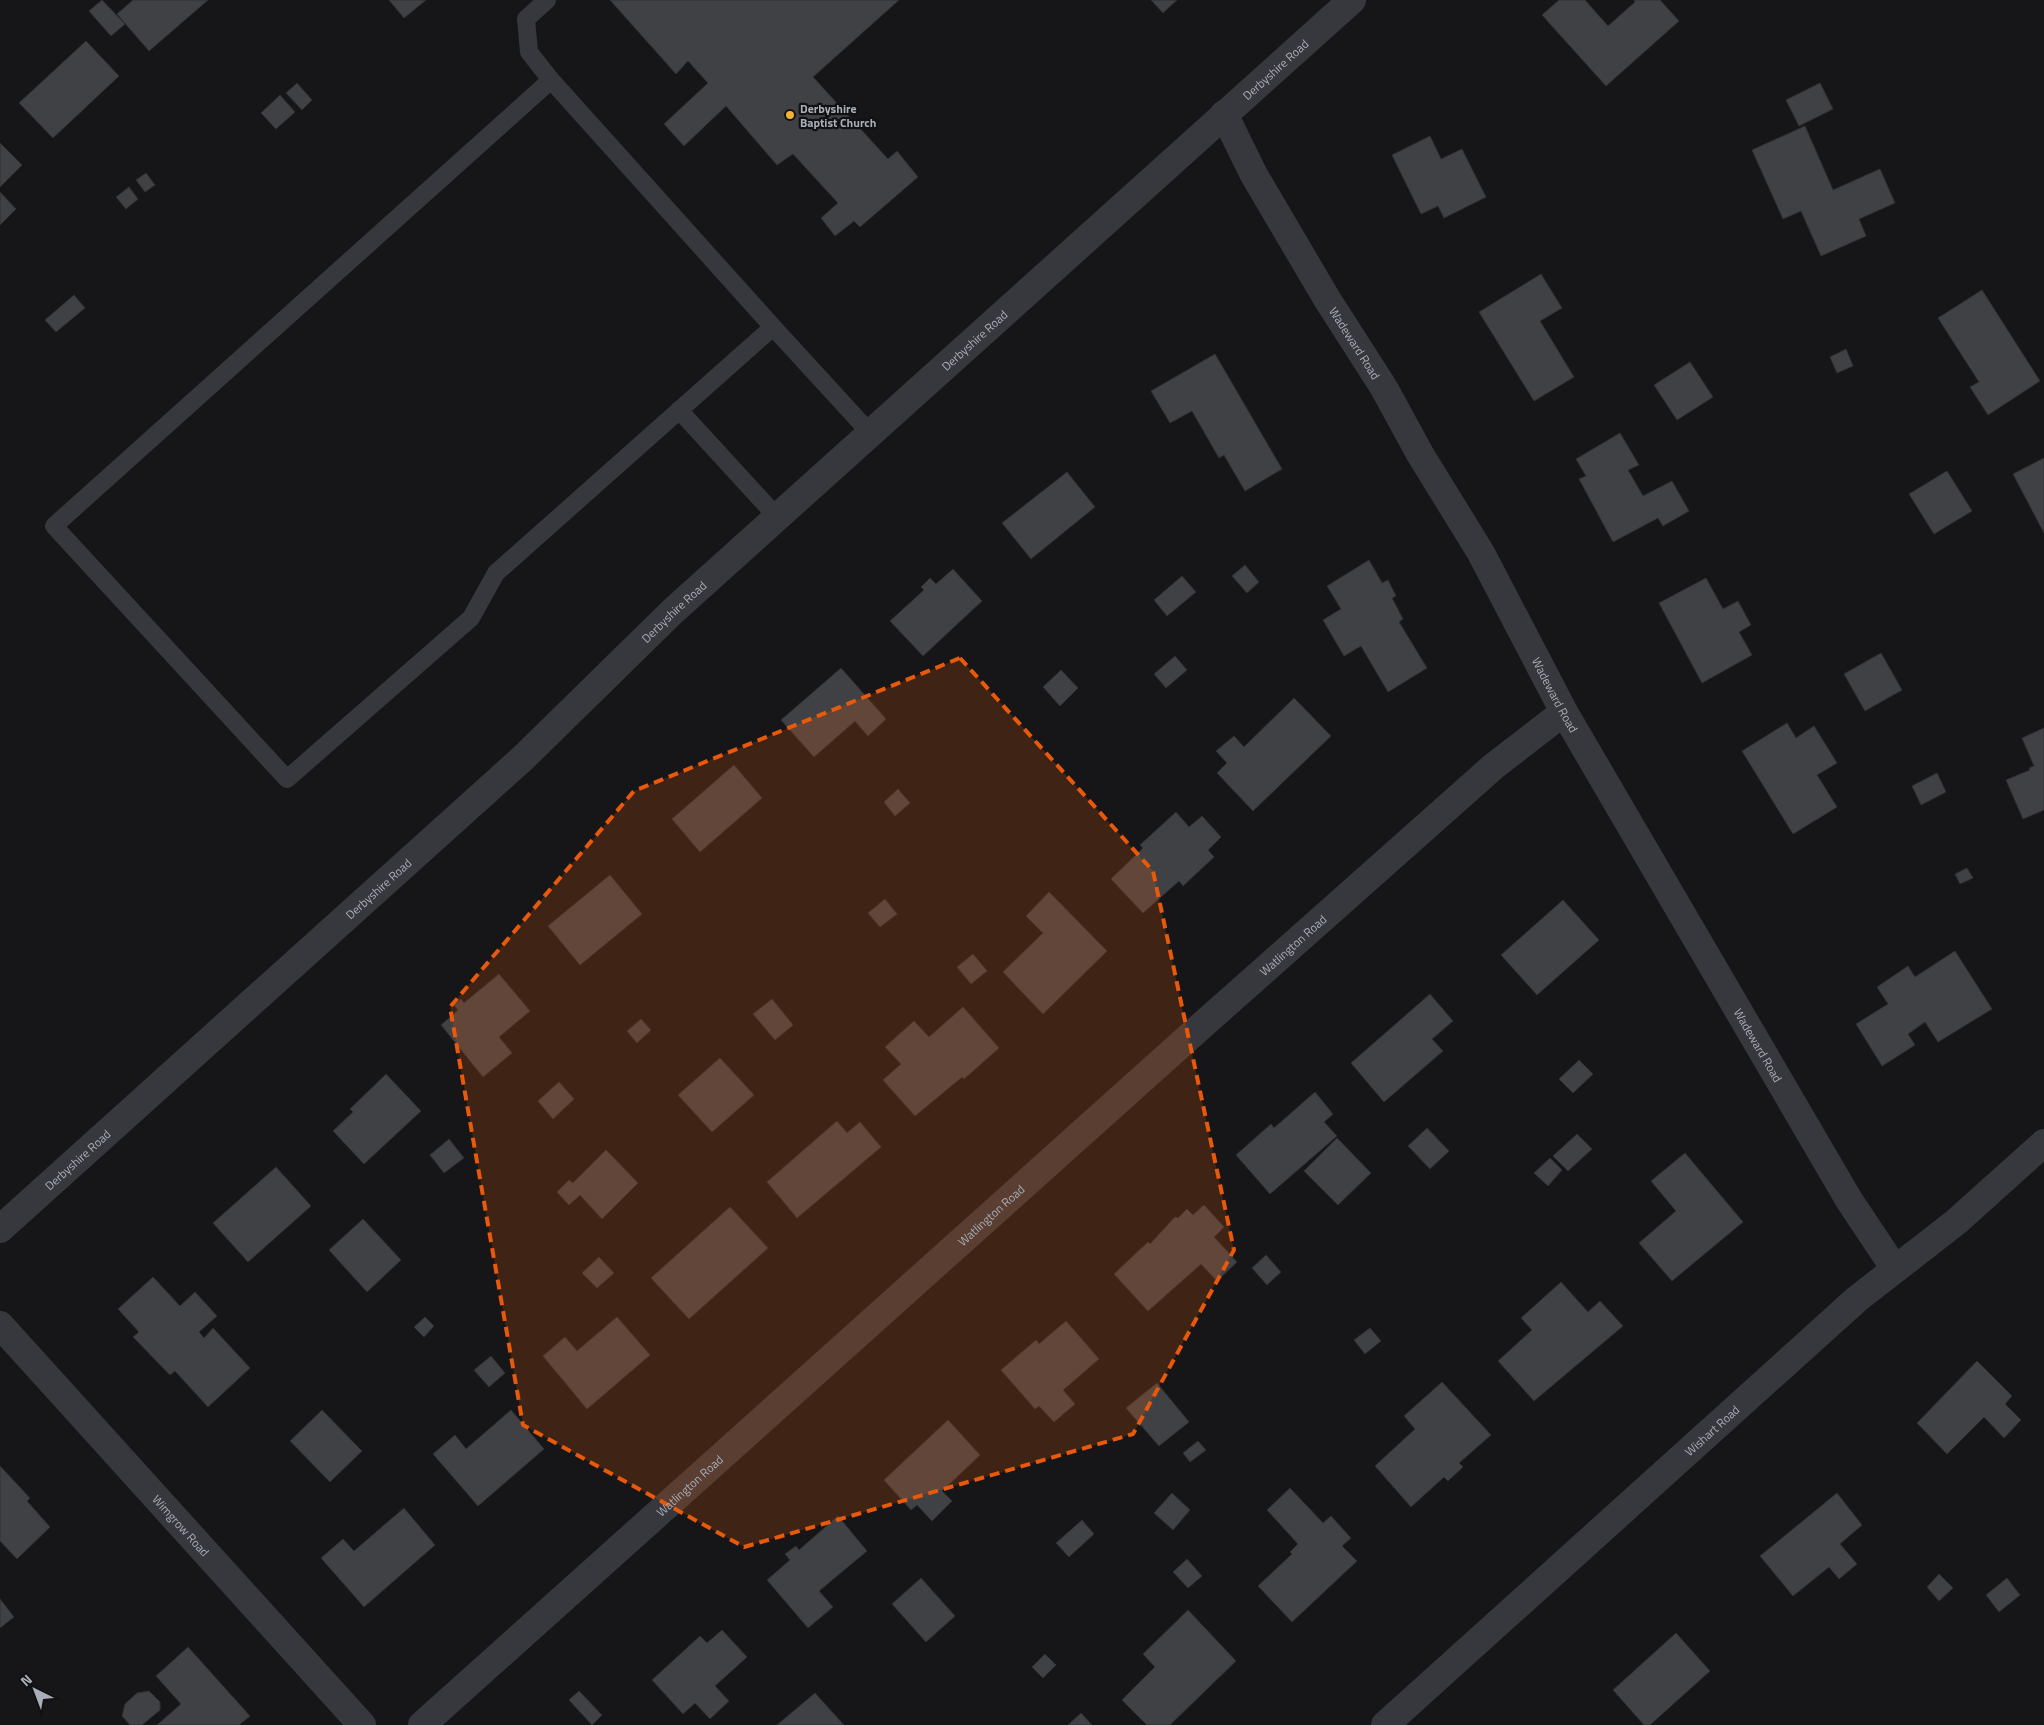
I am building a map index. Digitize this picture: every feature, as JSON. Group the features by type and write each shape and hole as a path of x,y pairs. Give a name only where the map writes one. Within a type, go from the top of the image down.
{"street":[{"name":"Derbyshire Road","path":"0,1230 523,758 673,611 1352,0"},
{"name":"Wadeward Road","path":"1224,114 1254,175 1327,299 1384,388 1420,454 1481,553 1564,712 1848,1200 1895,1269"},
{"name":"Watlington Road","path":"422,1725 1192,1034 1494,766 1564,712"},
{"name":"Wishart Road","path":"1384,1725 1857,1298 1956,1222 2044,1143"},
{"name":"Wimgrow Road","path":"0,1325 362,1725"}],"lane":[{"path":"547,0 526,19 529,52 551,80 871,434"},
{"path":"551,80 54,526 286,779 471,618 496,574 773,327"},
{"path":"679,410 777,517"}],"highlighted area":[{"path":"960,658 1153,871 1234,1250 1133,1434 744,1547 523,1425 450,1007 634,791"}],"building":[{"path":"102,0 125,24 111,36 89,11"},
{"path":"133,0 208,0 149,51 117,14"},
{"path":"389,0 426,0 404,18"},
{"name":"Derbyshire Baptist Church","path":"610,0 899,0 813,77 888,159 897,151 918,177 860,227 854,221 835,236 821,218 838,203 793,154 777,165 726,106 684,146 664,124 708,83 688,61 676,74"},
{"path":"1151,0 1177,0 1163,13"},
{"path":"1559,0 1585,0 1608,26 1635,2 1634,0 1660,0 1679,21 1606,86 1542,15"},
{"path":"86,41 119,76 53,138 19,103"},
{"path":"297,83 312,100 302,110 286,93"},
{"path":"1820,83 1833,109 1799,126 1786,100"},
{"path":"280,95 295,112 276,129 261,113"},
{"path":"1805,126 1833,190 1880,169 1895,203 1859,219 1866,236 1821,256 1801,211 1783,219 1752,150"},
{"path":"1430,136 1441,159 1462,149 1486,197 1444,218 1438,206 1421,214 1392,155"},
{"path":"0,143 22,165 0,187"},
{"path":"146,173 155,185 145,192 136,180"},
{"path":"129,187 138,199 126,209 116,197"},
{"path":"0,192 16,209 0,225"},
{"path":"1541,274 1562,308 1540,321 1574,377 1534,401 1479,312"},
{"path":"1982,290 2040,381 1988,415 1970,387 1979,382 1938,318"},
{"path":"74,295 85,308 56,332 45,320"},
{"path":"1846,349 1853,366 1837,373 1830,357"},
{"path":"1215,354 1282,469 1245,491 1224,455 1219,458 1192,411 1170,423 1151,391"},
{"path":"1690,362 1713,397 1677,420 1654,385"},
{"path":"1620,433 1639,465 1628,470 1643,496 1672,481 1689,511 1663,526 1658,518 1613,542 1579,479 1586,476 1576,459"},
{"path":"2044,458 2044,533 2013,474"},
{"path":"1947,471 1972,511 1934,534 1909,494"},
{"path":"1067,472 1095,507 1031,559 1002,523"},
{"path":"1369,560 1382,583 1388,580 1396,596 1392,598 1403,619 1399,622 1427,668 1388,692 1361,646 1344,656 1323,620 1341,609 1327,586"},
{"path":"1245,565 1259,582 1247,593 1232,576"},
{"path":"953,569 982,601 923,656 890,621 924,590 921,587 930,578 936,584"},
{"path":"1182,576 1196,592 1167,616 1154,600"},
{"path":"1706,578 1723,609 1738,601 1751,625 1739,632 1752,655 1702,683 1659,603"},
{"path":"1881,653 1902,690 1865,711 1844,674"},
{"path":"1175,656 1187,670 1166,688 1154,674"},
{"path":"841,668 886,719 868,736 855,721 814,757 781,720"},
{"path":"1061,670 1078,688 1060,706 1043,687"},
{"path":"1294,698 1331,736 1253,811 1217,773 1227,763 1216,751 1234,736 1244,747"},
{"path":"1787,723 1796,738 1814,726 1837,763 1817,775 1837,807 1793,834 1742,751"},
{"path":"2044,728 2044,810 2023,819 2006,780 2030,770 2029,768 2034,766 2022,738"},
{"path":"734,765 762,798 700,852 672,819"},
{"path":"1937,773 1946,792 1921,805 1912,786"},
{"path":"898,789 910,803 895,816 884,802"},
{"path":"1176,812 1189,827 1202,816 1221,837 1208,850 1214,857 1183,886 1179,881 1143,913 1111,879 1143,848 1140,845"},
{"path":"1967,868 1973,878 1960,884 1955,874"},
{"path":"610,875 642,914 580,965 548,926"},
{"path":"1049,892 1107,951 1043,1014 1003,972 1043,933 1026,916"},
{"path":"885,899 897,914 880,927 868,913"},
{"path":"1563,900 1599,940 1537,995 1501,955"},
{"path":"1955,951 1992,1009 1938,1042 1925,1022 1908,1034 1915,1045 1882,1066 1856,1024 1888,1004 1877,987 1908,966 1915,977"},
{"path":"973,954 987,971 971,984 957,967"},
{"path":"499,974 530,1011 499,1037 512,1053 483,1077 441,1025 458,1010 454,1005 461,999 464,1003"},
{"path":"1430,994 1453,1021 1432,1039 1443,1051 1384,1102 1351,1063"},
{"path":"772,999 793,1025 775,1040 753,1014"},
{"path":"963,1007 999,1048 964,1079 962,1077 915,1116 883,1080 901,1064 885,1047 914,1021 929,1037"},
{"path":"641,1019 651,1030 637,1043 627,1031"},
{"path":"720,1058 754,1095 712,1132 678,1095"},
{"path":"1579,1060 1593,1074 1573,1093 1559,1079"},
{"path":"386,1074 421,1111 364,1164 333,1131 353,1112 350,1109"},
{"path":"559,1082 574,1099 553,1119 538,1101"},
{"path":"1315,1092 1333,1114 1324,1122 1337,1136 1270,1194 1236,1155 1271,1124 1274,1128"},
{"path":"837,1121 847,1133 860,1122 881,1147 797,1218 767,1182"},
{"path":"1427,1128 1449,1151 1430,1169 1408,1146"},
{"path":"1577,1134 1592,1149 1568,1171 1553,1156"},
{"path":"1337,1138 1371,1173 1338,1205 1304,1171"},
{"path":"449,1139 464,1158 444,1173 430,1155"},
{"path":"606,1150 638,1183 602,1219 580,1195 569,1205 557,1192 569,1180 573,1183"},
{"path":"1685,1153 1743,1222 1672,1281 1639,1243 1676,1211 1651,1181"},
{"path":"1550,1158 1562,1170 1548,1186 1534,1173"},
{"path":"276,1167 311,1206 248,1262 213,1223"},
{"path":"1204,1205 1224,1227 1214,1237 1237,1262 1217,1281 1201,1264 1148,1311 1114,1274 1148,1242 1150,1244 1175,1217 1178,1218 1187,1209 1193,1215"},
{"path":"730,1207 768,1248 689,1319 651,1278"},
{"path":"363,1219 401,1260 367,1292 329,1250"},
{"path":"1266,1255 1281,1272 1267,1285 1252,1268"},
{"path":"599,1257 614,1273 597,1288 582,1273"},
{"path":"153,1277 180,1306 195,1292 217,1316 199,1332 204,1338 213,1328 250,1368 208,1407 175,1371 170,1375 133,1337 139,1332 118,1309"},
{"path":"1561,1282 1588,1312 1600,1301 1623,1326 1534,1401 1498,1361 1532,1330 1521,1318"},
{"path":"425,1317 434,1326 424,1337 414,1327"},
{"path":"617,1317 650,1355 587,1409 543,1356 565,1337 577,1351"},
{"path":"1066,1321 1099,1359 1063,1390 1075,1404 1054,1422 1039,1406 1035,1409 1001,1370 1036,1340 1039,1344"},
{"path":"1370,1328 1381,1341 1365,1354 1354,1340"},
{"path":"491,1356 505,1373 489,1387 474,1370"},
{"path":"1977,1361 2012,1396 2005,1404 2021,1420 2004,1438 1984,1417 1947,1454 1917,1423"},
{"path":"1442,1382 1491,1435 1459,1463 1463,1467 1448,1481 1444,1477 1411,1507 1375,1466 1415,1429 1404,1416"},
{"path":"1157,1383 1189,1422 1159,1446 1126,1408"},
{"path":"322,1410 362,1451 330,1482 290,1441"},
{"path":"511,1410 544,1449 478,1506 433,1454 455,1435 466,1449"},
{"path":"948,1420 980,1455 942,1491 952,1501 932,1521 917,1505 911,1510 884,1480"},
{"path":"1198,1441 1206,1450 1190,1462 1183,1453"},
{"path":"0,1466 30,1498 27,1501 50,1527 17,1559 0,1541"},
{"path":"1290,1488 1323,1523 1331,1516 1351,1538 1342,1546 1357,1561 1292,1622 1258,1586 1292,1554 1290,1552 1298,1544 1267,1510"},
{"path":"1172,1493 1190,1510 1173,1530 1154,1513"},
{"path":"1837,1493 1862,1525 1840,1544 1857,1564 1839,1579 1829,1567 1793,1596 1760,1556"},
{"path":"404,1508 435,1545 364,1607 321,1558 343,1539 354,1551"},
{"path":"838,1516 867,1551 819,1591 833,1607 808,1628 767,1580 790,1560 785,1554 796,1546 799,1550"},
{"path":"1082,1520 1094,1534 1069,1557 1056,1543"},
{"path":"1187,1559 1202,1576 1188,1588 1173,1572"},
{"path":"1939,1574 1953,1588 1939,1601 1927,1587"},
{"path":"921,1578 955,1616 926,1642 892,1604"},
{"path":"2007,1578 2020,1595 1999,1612 1986,1595"},
{"path":"0,1599 14,1617 0,1628"},
{"path":"1188,1610 1236,1661 1170,1725 1147,1725 1122,1700 1155,1667 1143,1654"},
{"path":"722,1630 747,1657 715,1686 729,1701 710,1719 695,1703 683,1714 652,1680 700,1636 707,1643"},
{"path":"1676,1633 1710,1671 1650,1725 1644,1725 1613,1690"},
{"path":"188,1647 250,1716 239,1725 157,1725 181,1704 156,1676"},
{"path":"1045,1654 1056,1665 1043,1678 1032,1667"},
{"path":"149,1691 160,1702 160,1710 142,1725 130,1725 122,1716 125,1704 137,1693"},
{"path":"579,1691 602,1715 592,1725 569,1700"},
{"path":"815,1693 844,1725 777,1725"},
{"path":"1081,1713 1092,1725 1068,1725"}],"place":[{"name":"Derbyshire Baptist Church","path":"790,115"}]}
